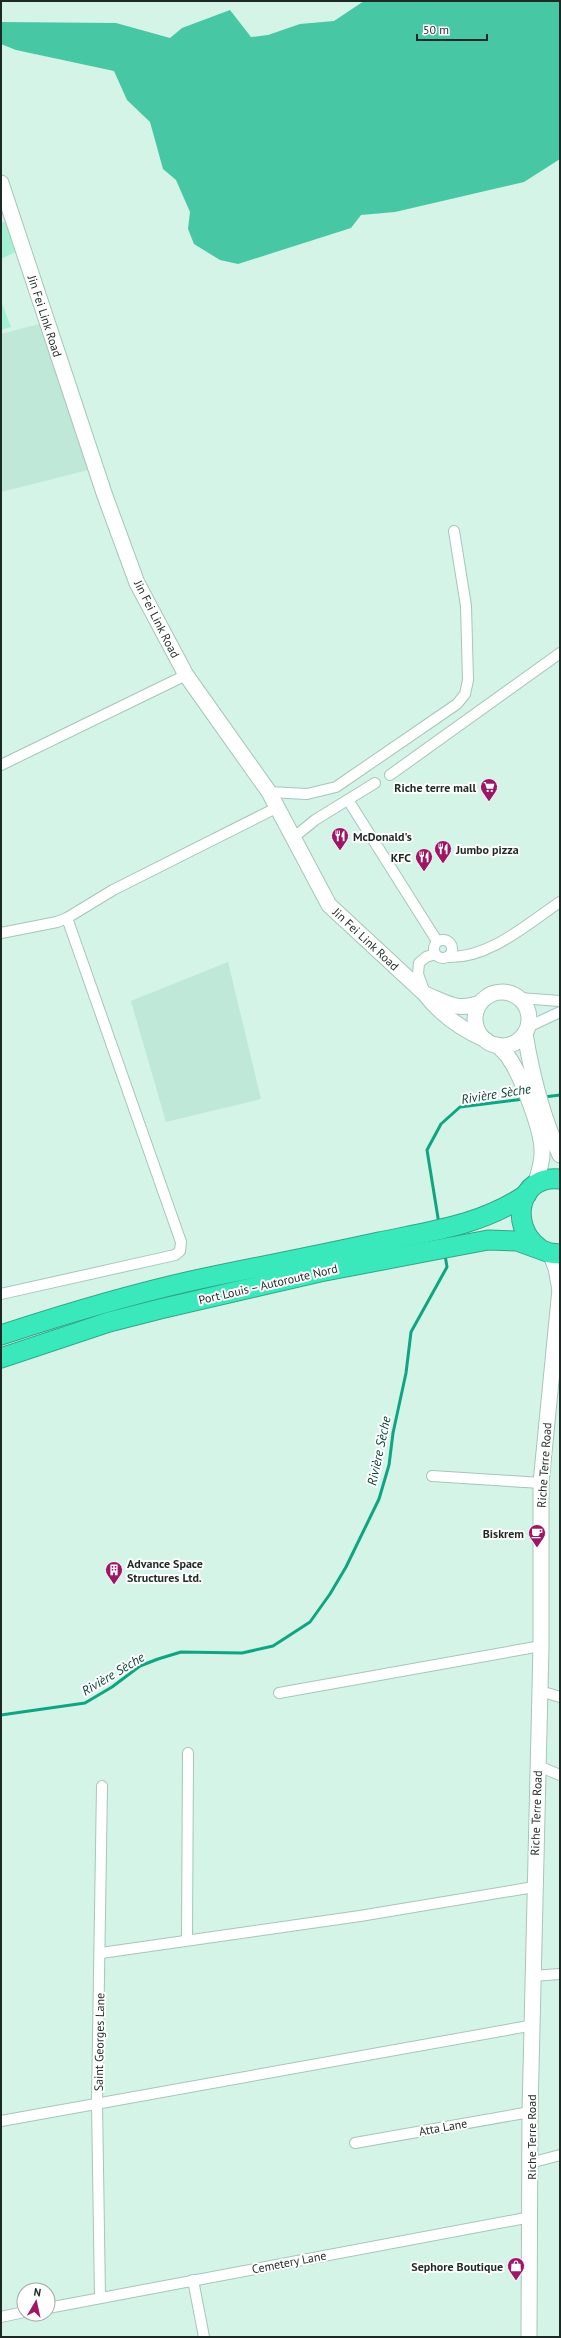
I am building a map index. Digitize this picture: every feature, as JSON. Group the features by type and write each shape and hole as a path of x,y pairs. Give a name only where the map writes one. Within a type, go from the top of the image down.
{"highway":[{"name":"Port Louis – Autoroute Nord","path":"1,1335 66,1314 196,1280 449,1228 490,1216 507,1208 545,1180 560,1179"},
{"path":"531,1190 521,1203 521,1224 525,1234 550,1252"},
{"name":"Port Louis – Autoroute Nord","path":"1,1358 109,1322 320,1272 488,1240 517,1241 550,1252"}],"main road":[{"name":"Jin Fei Link Road","path":"1,183 105,496 137,583 186,675 269,792 276,808 297,835 335,905 370,943 425,994"},
{"path":"269,792 281,803 297,835"},
{"path":"425,994 457,1008 466,1008 480,1003 494,993 511,994 519,998 525,1004 529,1015 526,1030 529,1065 547,1121 560,1155"},
{"path":"425,994 437,1009 464,1030 491,1043 507,1045 517,1041 526,1030"},
{"path":"480,1003 475,1018 478,1030 491,1043 509,1057 533,1112 542,1149 541,1164 531,1190"},
{"name":"Riche Terre Road","path":"529,2337 531,2217 530,2112 534,2025 534,1886 541,1646 541,1483 555,1375 560,1289 556,1268 550,1252"}],"street":[{"path":"269,792 307,794 336,787 457,704 465,694 468,680 466,606 454,531"},
{"path":"390,775 560,653"},
{"path":"1,765 186,675"},
{"path":"297,835 375,783"},
{"path":"348,800 438,941"},
{"path":"1,934 57,922 67,918 119,887 276,808"},
{"path":"475,954 451,946 446,940 438,941 434,947 435,954 440,958 464,957 475,954 501,941 560,902"},
{"path":"1,1294 176,1255 180,1251 181,1242 179,1235 67,918"},
{"path":"447,957 452,951 451,946"},
{"path":"425,994 418,974 418,963 426,957 435,954"},
{"path":"519,998 560,1001"},
{"path":"526,1030 560,1012"},
{"path":"432,1476 541,1483"},
{"path":"279,1693 541,1646"},
{"path":"540,1691 560,1697"},
{"path":"187,1940 188,1754"},
{"path":"538,1766 560,1775"},
{"name":"Saint Georges Lane","path":"100,2298 98,2102 102,1786"},
{"path":"101,1953 360,1916 534,1886"},
{"path":"533,1976 560,1974"},
{"path":"1,2121 98,2102 534,2025"},
{"name":"Atta Lane","path":"355,2143 530,2112"},
{"path":"530,2164 560,2155"},
{"name":"Cemetery Lane","path":"56,2306 531,2217"},
{"path":"193,2280 204,2337"},
{"path":"1,2317 16,2314"}],"shaded area":[{"path":"39,324 96,468 1,492 1,334"},
{"path":"228,962 261,1099 166,1122 131,1001"}],"green space":[{"path":"364,1 560,1 560,159 524,182 395,212 361,215 351,228 238,264 220,260 194,244 188,229 190,212 176,180 163,169 150,122 127,100 114,71 16,50 1,44 1,22 116,23 170,38 182,28 230,10 251,37 268,35 300,24 334,21"},
{"path":"1,222 7,222 17,251 1,259"},
{"path":"1,301 11,327 1,330"}],"waterway":[{"name":"Rivière Sèche","path":"544,1097 560,1095"},
{"name":"Rivière Sèche","path":"439,1224 427,1150 441,1124 460,1107 524,1099"},
{"name":"Rivière Sèche","path":"1,1715 85,1703 112,1687 140,1666 158,1659 181,1652 242,1653 273,1646 310,1622 330,1594 346,1567 379,1499 389,1465 393,1433 406,1373 411,1332 447,1267 445,1255"}],"place":[{"name":"Riche terre mall","path":"489,802"},
{"name":"McDonald's","path":"340,851"},
{"name":"Jumbo pizza","path":"443,864"},
{"name":"KFC","path":"424,872"},
{"name":"Biskrem","path":"537,1548"},
{"name":"Advance Space Structures Ltd.","path":"114,1585"},
{"name":"Sephore Boutique","path":"516,2281"}]}
